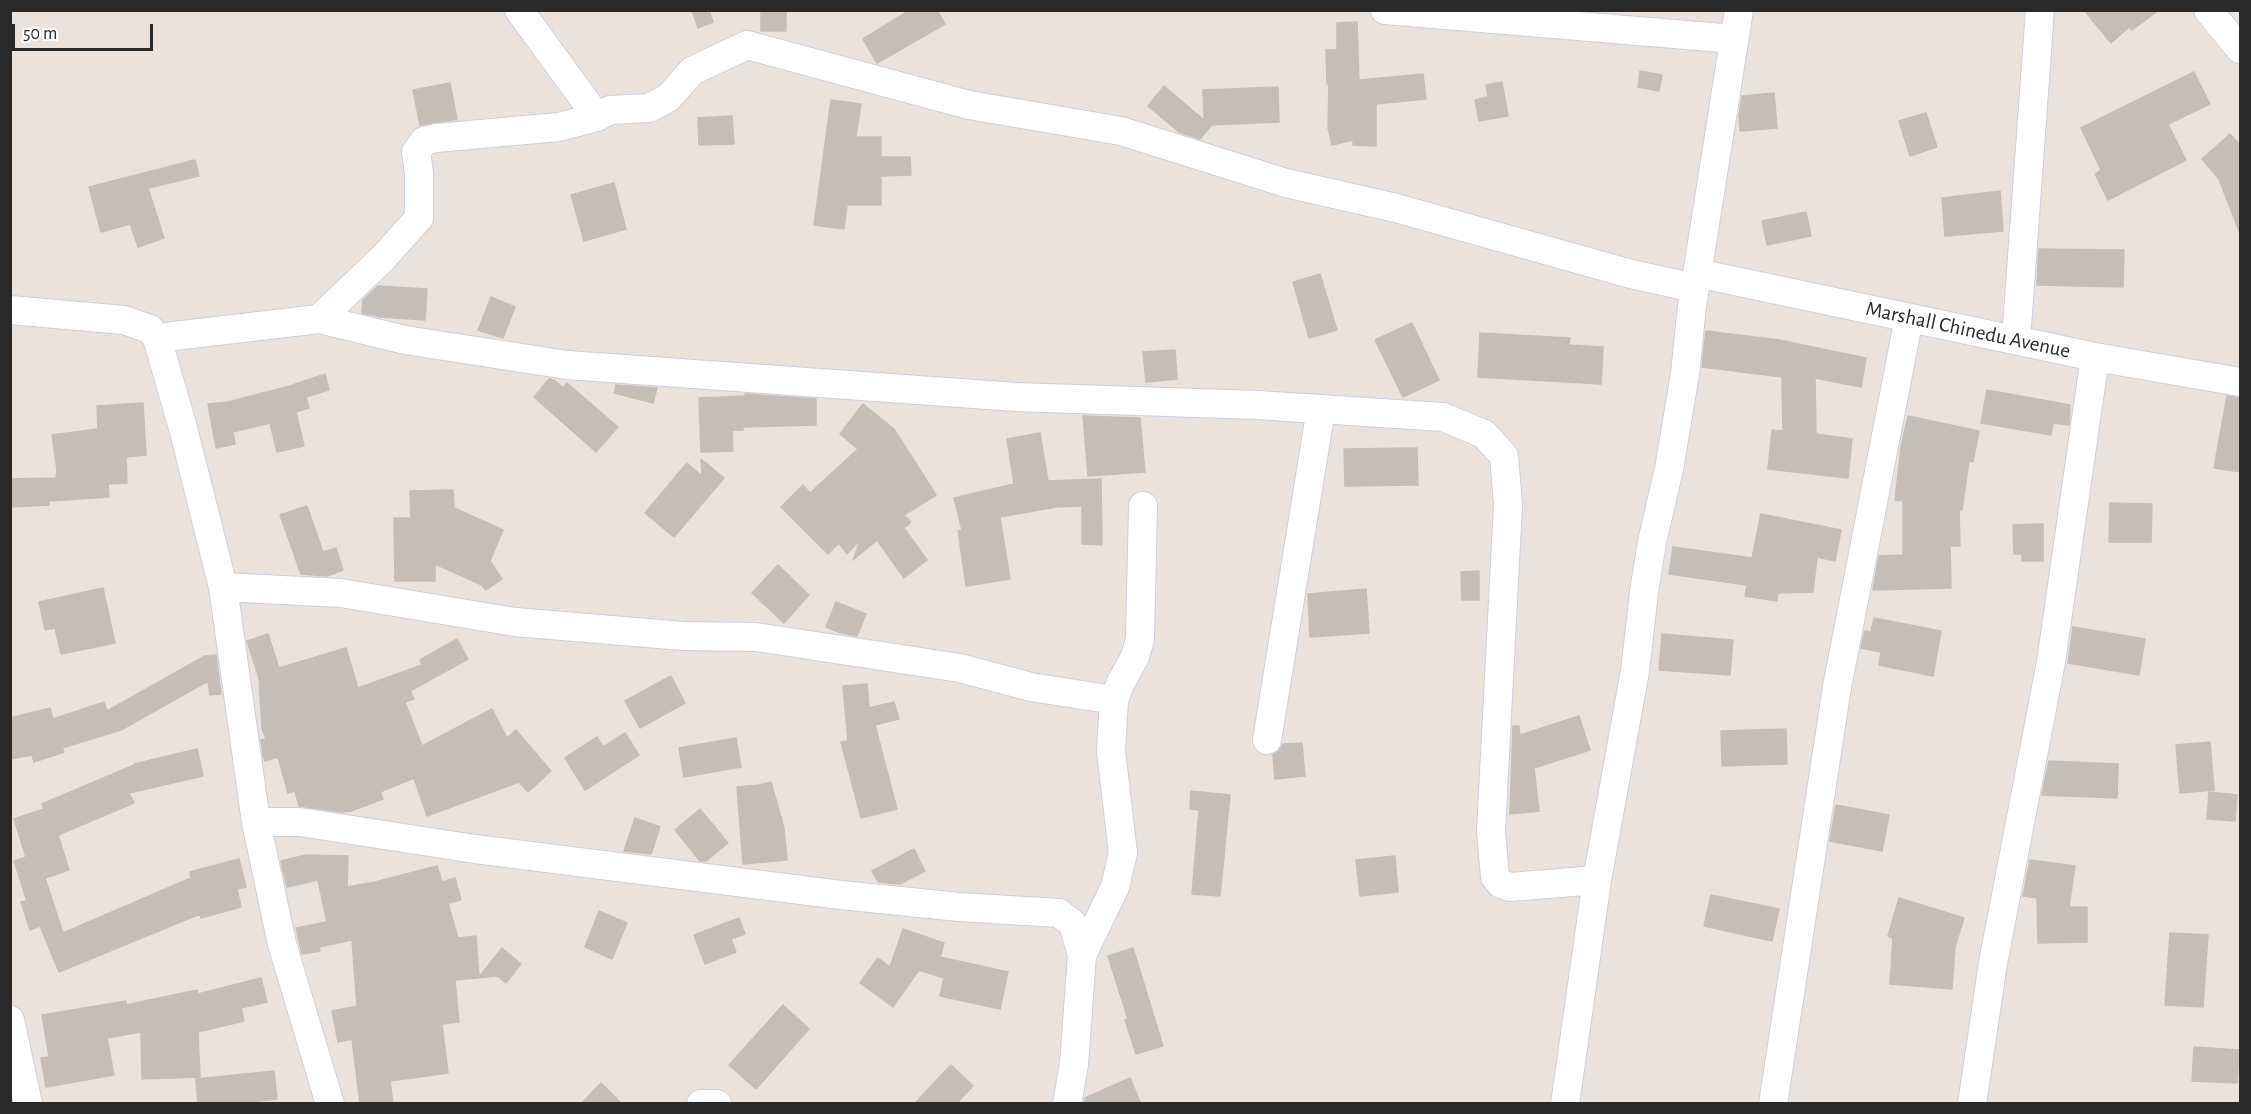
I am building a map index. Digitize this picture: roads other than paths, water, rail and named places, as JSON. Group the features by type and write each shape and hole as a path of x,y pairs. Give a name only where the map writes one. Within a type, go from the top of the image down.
{"street":[{"path":"519,10 597,117"},
{"path":"1385,10 1734,39"},
{"path":"1565,1104 1598,880 1624,720 1635,671 1652,542 1685,374 1696,280 1739,10"},
{"path":"2016,340 2040,10"},
{"path":"2208,10 2241,49"},
{"name":"Marshall Chinedu Avenue","path":"319,319 383,258 419,218 419,173 416,152 424,141 559,127 597,117 610,110 649,108 668,98 692,71 747,45 969,105 1121,131 1286,183 1396,208 1631,274 1696,280 1909,318 2095,357 2241,382"},
{"path":"10,310 124,320 150,329 157,338 183,428 222,588 256,822 282,944 330,1104"},
{"path":"1773,1104 1837,687 1909,318"},
{"path":"157,338 319,319 405,340 567,365 1016,398 1321,409 1443,417 1484,434 1504,456 1508,505 1491,831 1495,877 1501,884 1510,887 1598,880"},
{"path":"1972,1104 1993,963 2051,662 2095,357"},
{"path":"1267,740 1321,409"},
{"path":"1082,955 1115,887 1123,854 1111,751 1114,700 1120,682 1136,657 1140,639 1143,506"},
{"path":"222,588 341,593 515,622 682,636 756,637 960,668 1031,687 1114,700"},
{"path":"256,822 300,822 475,849 841,895 1059,914 1073,924 1082,955 1074,1064 1067,1104"},
{"path":"10,1020 28,1104"},
{"path":"701,1104 708,1102 717,1104"}]}
